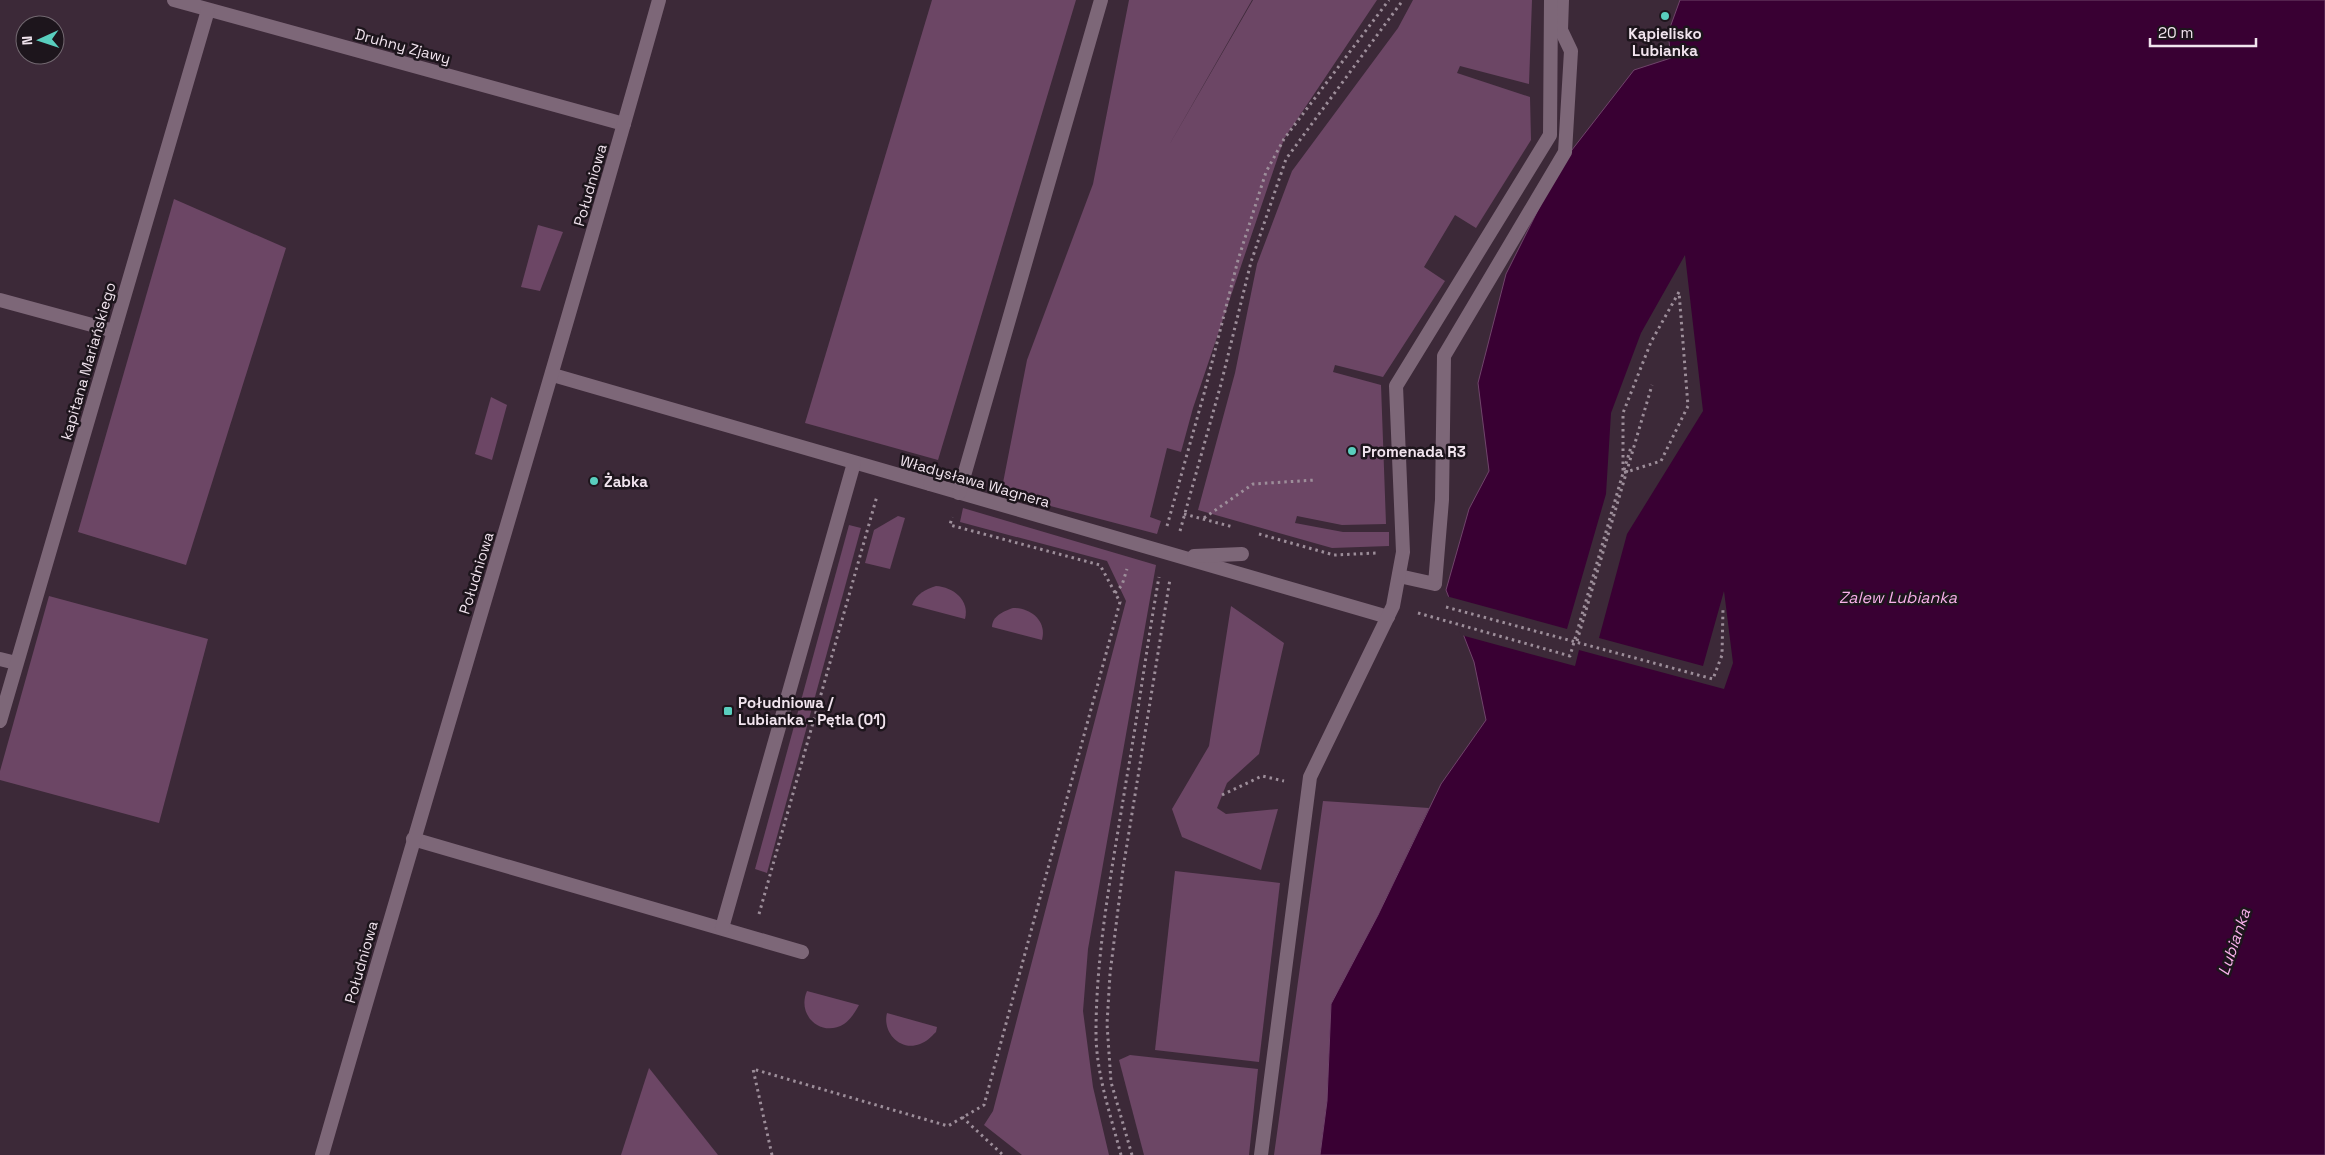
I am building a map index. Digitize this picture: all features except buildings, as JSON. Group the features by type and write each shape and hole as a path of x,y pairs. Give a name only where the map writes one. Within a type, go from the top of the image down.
{"street":[{"name":"Druhny Zjawy","path":"174,0 624,124"},
{"name":"Południowa","path":"322,1155 413,839 552,375 659,0"},
{"path":"959,493 1101,0"},
{"path":"1262,1155 1310,776 1390,612 1399,576 1403,552 1396,386 1550,135 1551,0"},
{"path":"1399,576 1435,584 1442,500 1444,356 1565,152 1571,51 1561,30 1562,0"},
{"name":"kapitana Mariańskiego","path":"0,720 208,10"},
{"path":"0,300 114,331"},
{"name":"Władysława Wagnera","path":"552,375 1174,555 1390,612"},
{"path":"722,928 854,463"},
{"path":"1174,555 1210,556 1242,554"},
{"path":"0,659 16,663"},
{"path":"413,839 802,952"}],"path":[{"path":"1679,292 1688,406 1661,461 1623,473 1623,414 1651,342 1679,292"},
{"path":"1390,612 1570,656 1623,473 1652,385 1577,641"},
{"path":"752,937 884,471"},
{"path":"1204,519 1253,484 1316,480"},
{"path":"772,1155 754,1069 948,1126 984,1105 1120,602 1100,565 950,525 959,493"},
{"path":"1184,514 1241,529"},
{"path":"1250,532 1334,555 1403,552"},
{"path":"1115,593 1122,585 1128,567"},
{"path":"1443,606 1713,679 1722,655 1723,608"},
{"path":"1222,795 1262,776 1309,787"},
{"path":"962,1118 1003,1155"}],"shaded area":[{"path":"932,0 1076,0 938,460 805,423"},
{"path":"1129,0 1252,0 1168,147 1253,0 1377,0 1284,139 1193,408 1181,452 1167,448 1150,517 1161,521 1157,534 1001,493 1027,360 1093,184"},
{"path":"1413,0 1532,0 1529,84 1460,66 1457,73 1530,97 1531,140 1476,228 1455,215 1424,267 1445,281 1383,377 1335,365 1333,372 1381,385 1386,524 1342,525 1297,516 1295,523 1343,532 1389,532 1389,546 1332,548 1198,510 1235,373 1257,264 1292,171 1398,28"},
{"path":"174,199 286,248 186,565 78,532"},
{"path":"538,225 563,232 540,291 521,287"},
{"path":"491,397 507,405 492,460 475,454"},
{"path":"963,508 1156,565 1088,949 1083,1011 1093,1087 1109,1155 1022,1155 984,1125 993,1111 1126,601 1107,561 960,522"},
{"path":"898,516 905,518 890,569 865,563 874,530"},
{"path":"849,525 861,528 767,873 755,869"},
{"path":"936,586 954,592 963,600 966,612 965,619 912,605 922,592"},
{"path":"49,596 208,639 159,823 0,780 0,771"},
{"path":"1231,606 1284,643 1259,754 1227,783 1217,808 1226,814 1278,809 1261,870 1182,837 1172,809 1209,746"},
{"path":"1013,608 1026,610 1036,617 1042,627 1042,640 992,627 996,617 1002,612"},
{"path":"1323,801 1429,808 1378,915 1331,1004 1327,1101 1320,1155 1274,1155"},
{"path":"1175,871 1280,883 1259,1062 1155,1050"},
{"path":"807,991 859,1005 851,1018 844,1024 836,1028 827,1028 813,1022 808,1016 805,1009"},
{"path":"887,1013 937,1027 936,1032 922,1043 913,1046 899,1043 894,1039 887,1027"},
{"path":"1130,1055 1258,1069 1249,1155 1144,1155 1119,1060"},
{"path":"649,1068 718,1155 621,1155"}],"water":[{"name":"Zalew Lubianka","path":"1680,0 2325,0 2325,1155 1320,1155 1327,1101 1331,1004 1378,915 1441,784 1486,720 1474,662 1446,590 1469,509 1489,471 1478,383 1506,274 1561,164 1634,70 1671,58 1668,33"}],"pier":[{"path":"1685,255 1703,411 1627,534 1599,638 1703,666 1724,591 1733,663 1724,689 1579,650 1575,666 1461,635 1446,596 1567,629 1606,494 1611,413 1641,333"}],"place":[{"name":"Kąpielisko Lubianka","path":"1665,16"},
{"name":"Promenada R3","path":"1352,451"},
{"name":"Żabka","path":"594,481"},
{"name":"Południowa / Lubianka - Pętla (01)","path":"728,711"}],"water label":[{"name":"Lubianka","path":"2234,942"}]}
